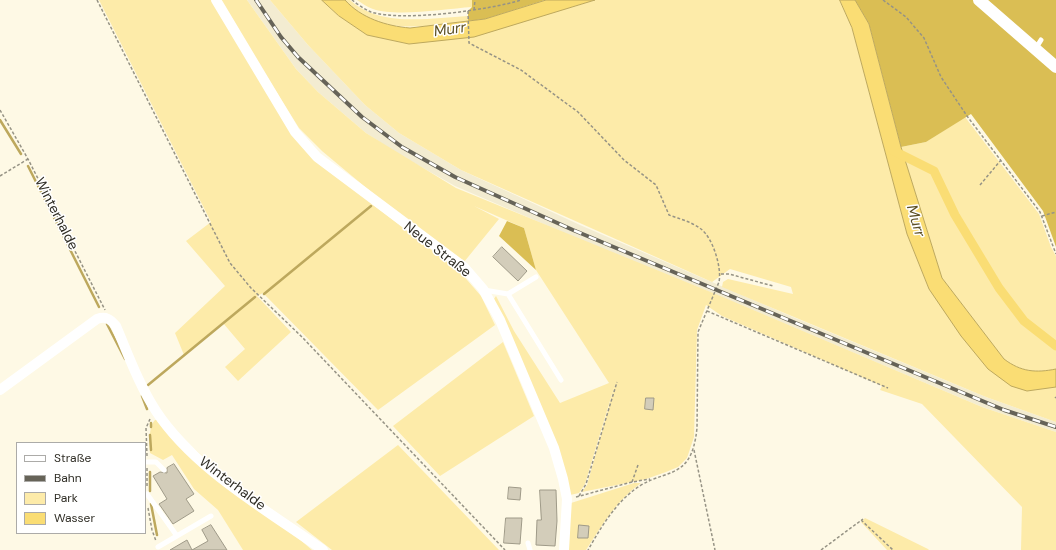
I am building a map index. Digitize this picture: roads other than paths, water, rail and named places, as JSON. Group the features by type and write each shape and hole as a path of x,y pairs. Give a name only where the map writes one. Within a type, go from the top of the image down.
{"street":[{"name":"Neue Straße","path":"216,0 295,132 317,157 464,267 483,289 500,320 554,448 567,499 564,550"},
{"path":"979,0 1039,44 1056,67"},
{"name":"Winterhalde","path":"0,390 97,319 110,319 116,326 157,412 205,466 323,550"}],"lane":[{"path":"483,289 508,294 536,277"},
{"path":"508,294 561,380"},
{"path":"147,462 156,462 164,470"},
{"path":"147,494 177,536"},
{"path":"158,547 212,516"},
{"path":"528,543 530,550"}],"water":[{"name":"Murr","path":"322,0 345,0 359,12 374,20 410,28 485,19 546,0 595,0 474,37 409,44 367,35 339,16"},
{"name":"Murr","path":"840,0 855,0 869,24 901,147 942,278 1004,359 1016,367 1023,369 1042,371 1056,369 1056,387 1027,391 1011,386 988,369 961,336 929,289 907,234 852,28"}],"waterway":[{"path":"0,120 21,154"},
{"path":"894,151 934,171 955,215 999,288 1024,321 1056,346"},
{"path":"28,166 99,307"},
{"path":"264,294 371,206"},
{"path":"148,385 255,297"},
{"path":"107,324 125,359"},
{"path":"142,396 147,409"},
{"path":"150,435 151,450"},
{"path":"150,472 150,491"},
{"path":"151,504 157,535"}],"railway":[{"path":"256,0 281,37 298,57 362,117 402,147 455,177 573,230 1004,410 1056,427"}]}
